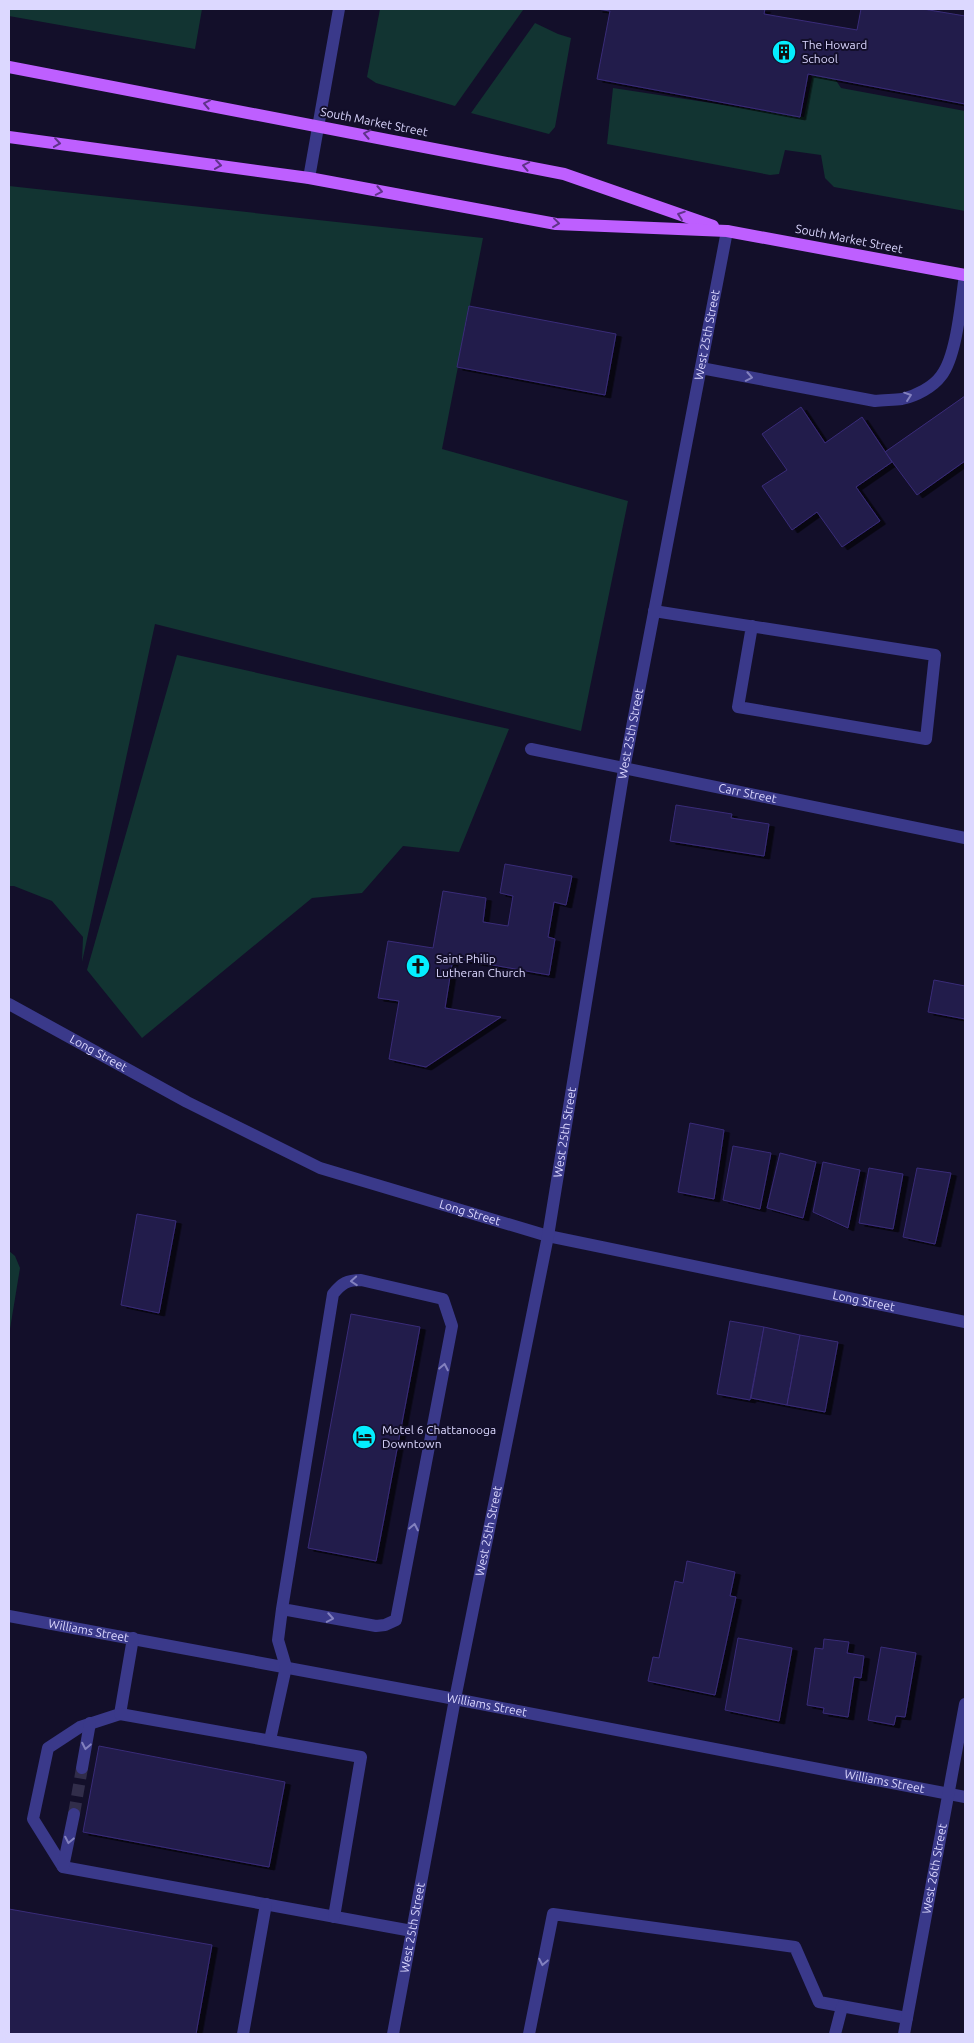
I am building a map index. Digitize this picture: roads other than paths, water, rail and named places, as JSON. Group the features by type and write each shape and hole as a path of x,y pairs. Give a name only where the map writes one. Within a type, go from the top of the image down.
{"main road":[{"name":"South Market Street","path":"9,66 564,174 727,231"},
{"name":"South Market Street","path":"9,137 309,178 556,224 727,231 965,275"}],"street":[{"path":"309,178 339,9"},
{"name":"West 25th Street","path":"394,2034 455,1698 548,1236 624,769 727,231"},
{"path":"701,368 875,401 902,399 931,386 942,375 954,343 965,275"},
{"path":"654,611 752,626 935,655 926,739 738,707 752,626"},
{"name":"Carr Street","path":"531,749 965,838"},
{"name":"Long Street","path":"9,1004 186,1102 320,1168 548,1236 965,1322"},
{"path":"270,1740 286,1667 278,1640 282,1609 333,1294 341,1284 348,1280 361,1280 443,1299 452,1326 396,1620 386,1625 376,1626 282,1609"},
{"name":"Williams Street","path":"9,1616 455,1698 965,1798"},
{"path":"120,1714 133,1638"},
{"name":"West 26th Street","path":"904,2034 965,1704"},
{"path":"334,1917 361,1756 120,1714 80,1727 48,1748 33,1819 63,1867 334,1917 412,1931"},
{"path":"82,1768 90,1723"},
{"path":"63,1867 74,1814"},
{"path":"243,2034 266,1904"},
{"path":"529,2034 553,1914 795,1948 819,2002 907,2018"},
{"path":"836,2034 842,2007"}],"tunnel":[{"path":"74,1814 82,1768"}],"place":[{"name":"The Howard School","path":"784,52"},
{"name":"Saint Philip Lutheran Church","path":"418,966"},
{"name":"Motel 6 Chattanooga Downtown","path":"364,1437"}]}
